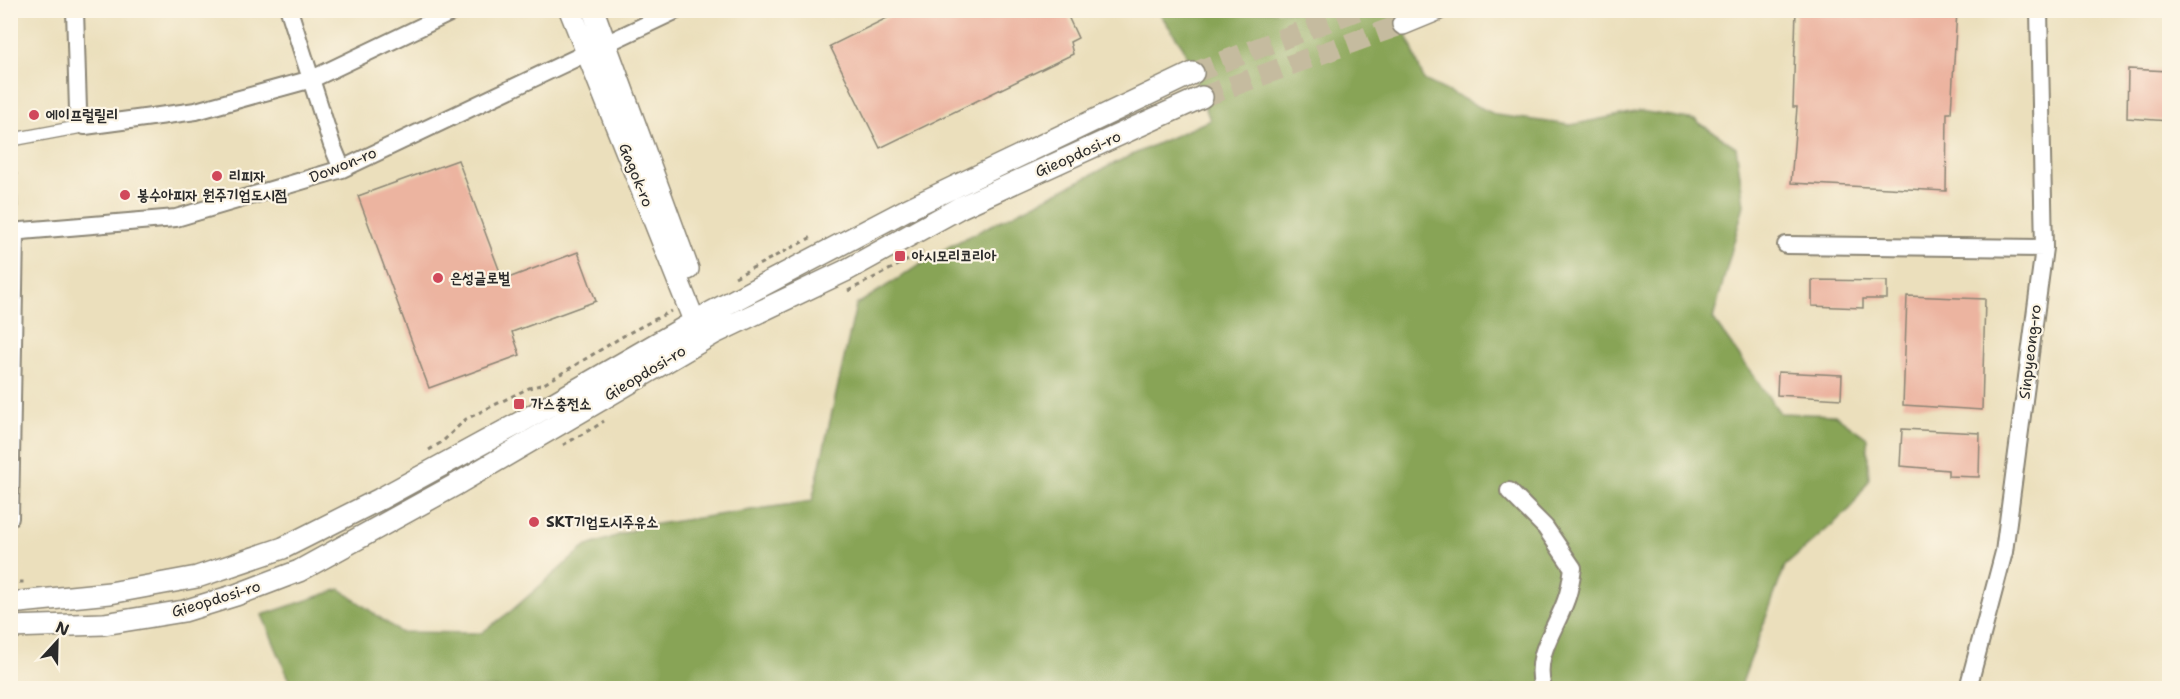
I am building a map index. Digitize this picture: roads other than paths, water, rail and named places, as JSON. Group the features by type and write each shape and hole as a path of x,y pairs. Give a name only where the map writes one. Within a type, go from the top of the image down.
{"street":[{"path":"75,10 78,110 85,126"},
{"path":"289,10 332,145 342,169"},
{"path":"10,140 85,126 196,111 312,79 456,10"},
{"name":"Gagok-ro","path":"570,10 596,49 704,327"},
{"name":"Gagok-ro","path":"593,10 596,49"},
{"name":"Dowon-ro","path":"13,232 176,218 342,169 677,10"},
{"path":"1403,24 1437,10"},
{"name":"Sinpyeong-ro","path":"1968,688 2004,552 2044,248 2039,10"},
{"name":"Gieopdosi-ro","path":"10,627 104,624 184,611 236,595 299,571 458,484 704,327 906,210 1193,73"},
{"name":"Gieopdosi-ro","path":"10,603 110,593 197,577 283,548 704,327 845,271 961,207 1202,97"},
{"path":"10,175 11,213"},
{"path":"10,518 13,232"},
{"path":"1786,245 2044,248"},
{"path":"1509,491 1545,527 1574,568 1566,601 1548,636 1539,676 1543,688"}],"tunnel":[{"path":"1193,73 1358,10"},
{"path":"1202,97 1403,24"}],"place":[{"name":"에이프럴릴리","path":"34,115"},
{"name":"리피자","path":"217,176"},
{"name":"봉수아피자 원주기업도시점","path":"125,195"},
{"name":"아시모리코리아","path":"900,256"},
{"name":"은성글로벌","path":"438,278"},
{"name":"가스충전소","path":"519,404"},
{"name":"SKT기업도시주유소","path":"534,522"}]}
